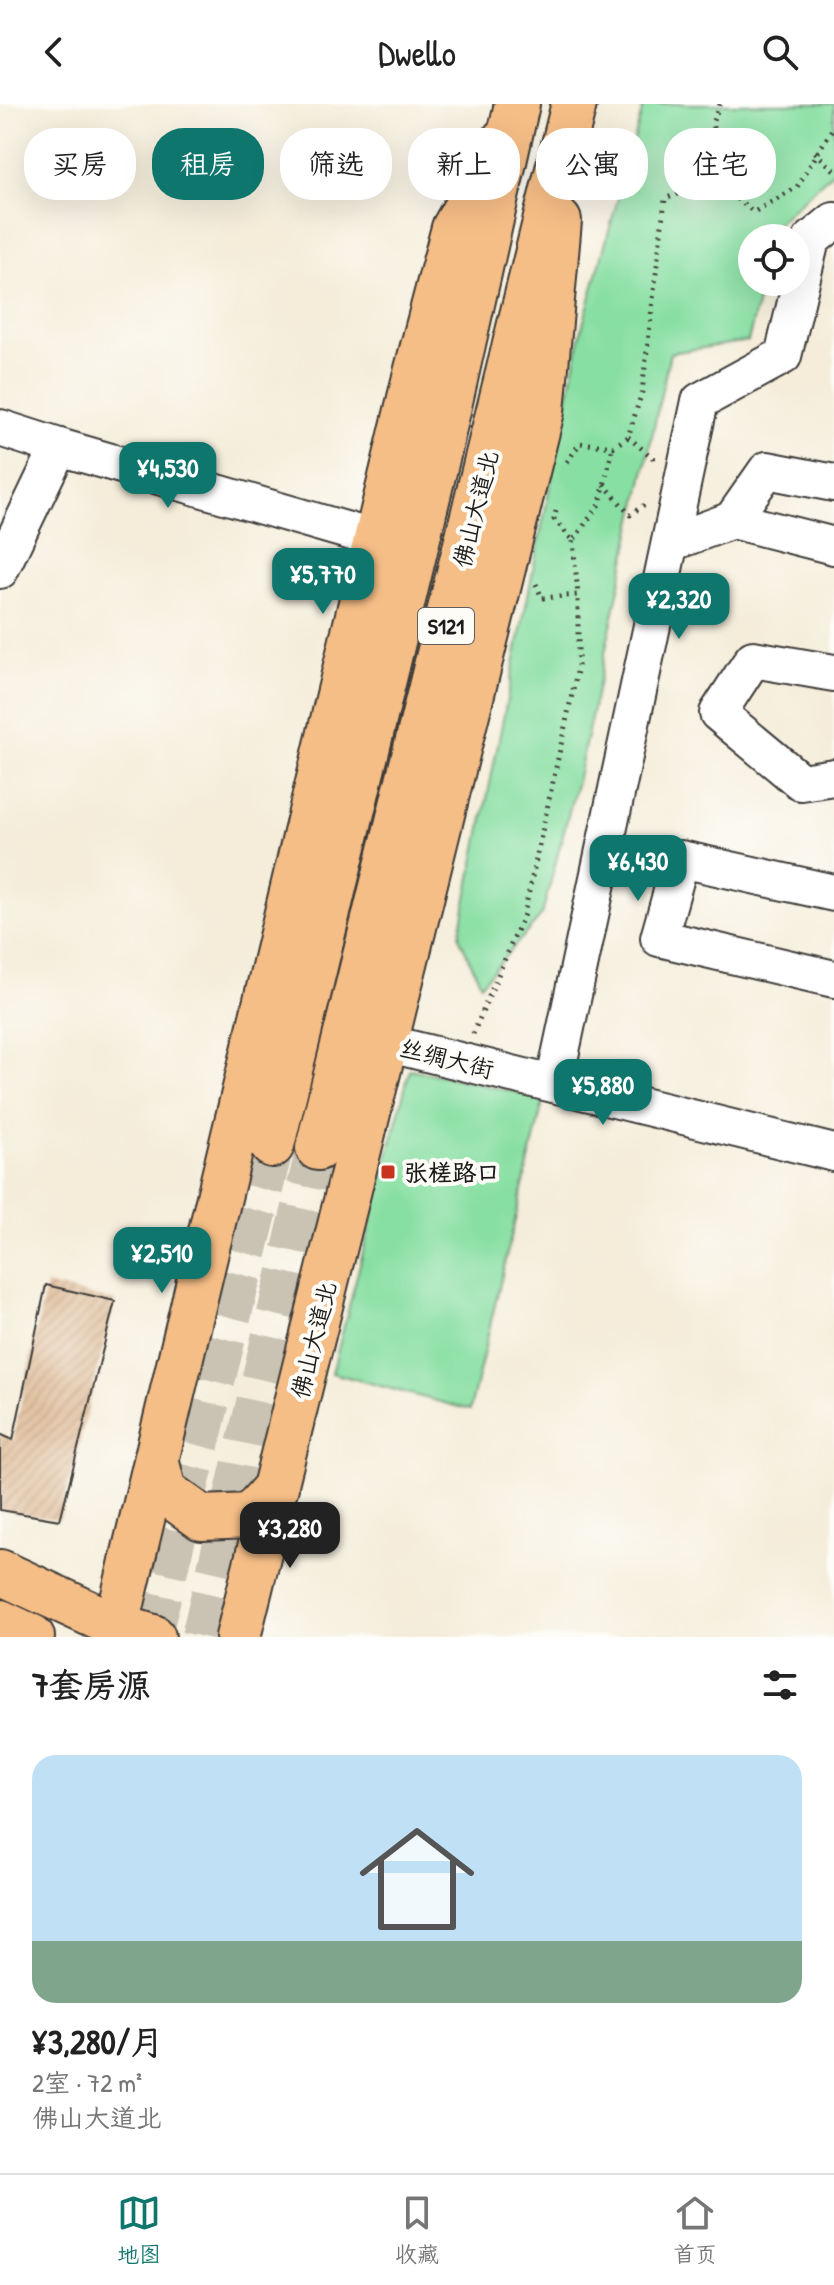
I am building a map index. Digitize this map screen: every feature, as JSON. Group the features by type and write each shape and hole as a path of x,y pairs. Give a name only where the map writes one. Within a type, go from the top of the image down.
{"main road":[{"path":"252,1144 376,539 454,228 513,112"},
{"name":"佛山大道北","path":"128,1633 157,1463 252,1144 440,446 513,112"},
{"name":"佛山大道北","path":"238,1637 542,411 575,115"},
{"name":"佛山大道北","path":"318,1148 575,115"},
{"path":"157,1463 164,1491 202,1518 250,1516 276,1487"},
{"path":"0,1572 128,1633"},
{"path":"0,1622 32,1637"}],"street":[{"path":"554,1084 700,401 783,356 811,240 834,221"},
{"path":"0,428 376,539"},
{"path":"0,570 59,447"},
{"path":"732,520 767,470 834,483"},
{"path":"670,543 732,520 834,546"},
{"path":"834,673 753,659 718,713 801,782 834,777"},
{"path":"834,893 681,859 659,938 834,979"},
{"name":"丝绸大街","path":"386,1043 834,1153"}],"path":[{"path":"713,128 712,123 720,104"},
{"path":"776,199 797,187 815,152 834,126"},
{"path":"815,152 834,170"},
{"path":"563,477 566,463 580,443 613,447 628,437 642,392 665,200"},
{"path":"738,200 754,212 775,200"},
{"path":"628,437 653,458 652,472"},
{"path":"573,541 600,503 613,447"},
{"path":"604,484 630,515 643,509 647,497"},
{"path":"547,529 554,519 557,505"},
{"path":"461,1061 524,914 578,667 578,595 573,541 554,519"},
{"path":"530,572 542,598 578,595"}],"green space":[{"path":"644,104 834,104 834,171 778,224 738,224 738,296 759,296 748,341 670,353 579,773 542,915 481,984 459,937 582,328 617,200 648,200 648,128 637,128"},
{"path":"410,1069 544,1098 470,1410 332,1373"}],"building":[{"path":"46,1285 115,1301 60,1520 0,1510 0,1434 13,1440"}],"tunnel":[{"path":"149,1637 272,1145"},
{"path":"203,1637 318,1148"}],"place":[{"name":"张槎路口","path":"388,1172"}]}
